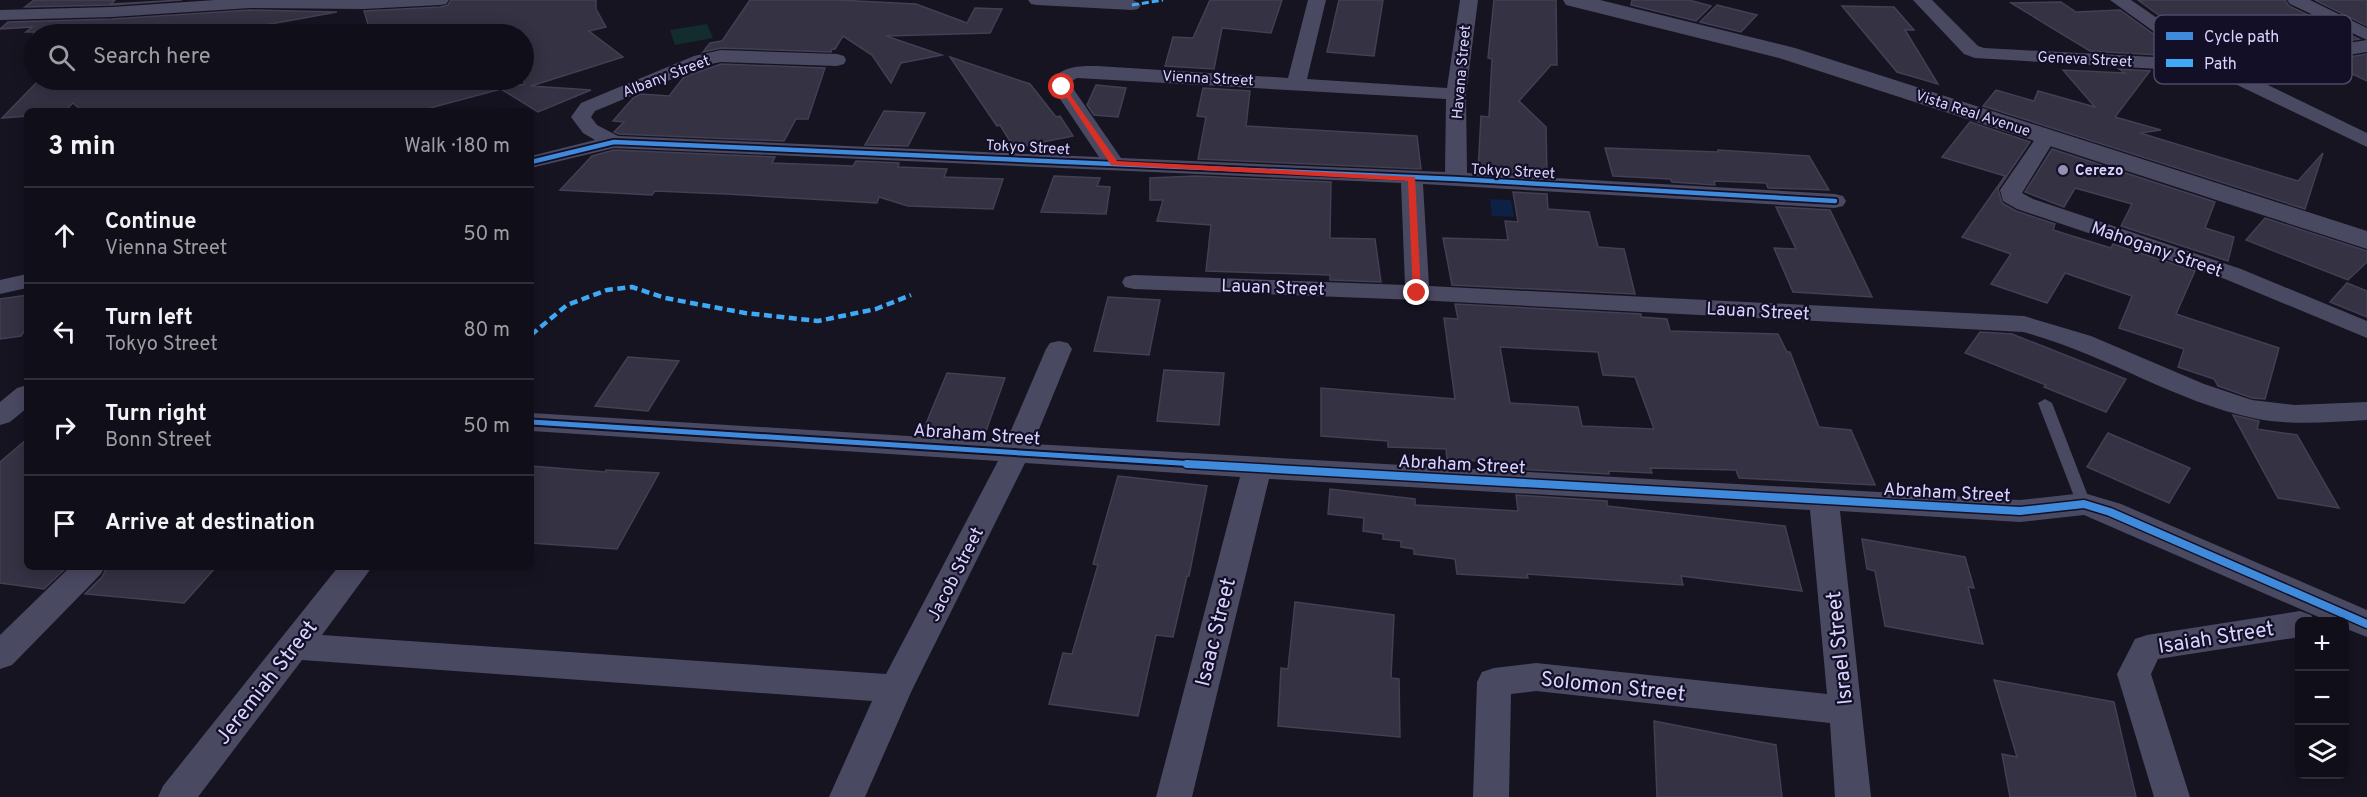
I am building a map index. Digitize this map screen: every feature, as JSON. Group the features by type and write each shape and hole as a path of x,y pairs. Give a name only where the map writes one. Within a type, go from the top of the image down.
{"street":[{"path":"0,15 112,12 250,3 364,4 440,0"},
{"path":"1037,0 1132,5"},
{"path":"1296,83 1317,0"},
{"name":"Havana Street","path":"1456,179 1456,94 1469,0"},
{"name":"Vista Real Avenue","path":"1574,0 1787,53 2367,240"},
{"name":"Geneva Street","path":"1922,0 1971,50 1982,54 2154,63"},
{"path":"2119,0 2154,24"},
{"path":"2296,0 2326,15"},
{"path":"2352,28 2367,35"},
{"name":"Geneva Street","path":"2352,48 2367,46"},
{"name":"Albany Street","path":"615,142 590,129 581,117 588,107 701,60 721,56 837,60"},
{"name":"Vienna Street","path":"1114,163 1062,87 1060,82 1062,78 1070,74 1097,72 1456,94"},
{"path":"2251,84 2367,141"},
{"name":"Mahogany Street","path":"2047,136 2011,190 2011,196 2025,204 2233,274 2367,330"},
{"path":"534,161 615,142"},
{"name":"Tokyo Street","path":"615,142 1114,163 1412,179 1456,179 1835,201"},
{"path":"1412,179 1417,293"},
{"path":"0,287 24,282"},
{"name":"Lauan Street","path":"1134,282 1417,293 2024,324 2063,335 2218,398 2253,409 2291,414 2367,411"},
{"name":"Jacob Street","path":"847,797 895,689 1017,452 1059,349"},
{"path":"0,416 24,396"},
{"name":"Abraham Street","path":"534,422 1257,468 2020,511 2084,504 2110,512 2358,620"},
{"name":"Isaac Street","path":"1174,797 1257,468"},
{"name":"Israel Street","path":"1824,500 1853,797"},
{"path":"0,656 86,570"},
{"name":"Jeremiah Street","path":"176,797 354,570"},
{"name":"Isaiah Street","path":"2172,797 2134,674 2147,648 2295,625"},
{"path":"295,646 895,689"},
{"name":"Solomon Street","path":"1491,797 1494,682 1536,677 1846,710"}],"lane":[{"path":"2044,403 2084,504"}],"green space":[{"path":"707,24 713,38 675,45 670,30"}],"water":[{"path":"1490,199 1511,200 1514,217 1492,216"}],"building":[{"path":"34,0 115,0 111,4 182,0 112,5 25,7"},
{"path":"451,0 596,0 596,9 606,27 589,31 623,57 534,85 534,24 368,24 364,11 448,5"},
{"path":"750,0 838,0 916,4 967,23 975,8 1002,9 990,33 886,36 942,55 901,63 891,83 872,55 843,36 831,52 721,48 703,52 710,43 722,41"},
{"path":"1210,0 1282,0 1271,33 1222,28 1214,69 1165,66 1173,37 1193,38"},
{"path":"1339,0 1383,0 1374,56 1327,52"},
{"path":"1494,0 1556,0 1557,65 1551,65 1519,101 1546,127 1547,175 1478,171 1481,116 1489,117 1492,59 1488,58"},
{"path":"1632,0 1689,0 1711,6 1696,21 1631,5"},
{"path":"2138,0 2285,0 2289,6 2308,15 2159,15"},
{"path":"2315,0 2367,0 2367,26 2352,18 2352,15 2345,15"},
{"path":"2061,2 2076,12 2120,10 2154,34 2154,55 2090,51 2011,3"},
{"path":"1717,5 1757,15 1741,32 1700,22"},
{"path":"1842,6 1894,7 1914,30 1905,30 1938,84 1897,72"},
{"path":"250,10 337,12 270,24 24,24 24,28 0,29 8,22 112,19"},
{"path":"2367,54 2367,81 2352,74 2352,56"},
{"path":"950,57 1030,84 1056,117 1060,116 1073,136 1014,148"},
{"path":"721,64 825,68 808,119 796,119 784,141 614,132 624,122 613,121 633,98 641,94 669,96 684,77"},
{"path":"2119,69 2150,71 2115,117 2161,130 2140,133 2298,181 2323,153 2305,209 1983,106 1996,90 2034,101 2038,91 2095,107 2063,70 2125,73"},
{"path":"1096,85 1126,88 1118,117 1094,115 1087,105"},
{"path":"534,86 591,90 538,112 503,90 534,90"},
{"path":"1203,88 1250,91 1246,126 1417,136 1421,169 1198,159 1206,117 1197,116"},
{"path":"29,90 497,90 430,108 79,108 73,103 68,108 24,108 24,116 2,118"},
{"path":"884,111 925,113 908,146 865,145"},
{"path":"1970,122 2030,142 1998,189 2002,203 2016,211 2055,224 2053,230 2111,248 2113,244 2195,271 2176,314 2279,348 2265,399 2252,398 2218,386 2214,379 2178,367 2184,349 2119,328 2132,296 2065,273 2047,303 1991,284 2011,254 1962,237 2005,176 1942,157"},
{"path":"1605,148 1718,152 1718,150 1809,156 1829,190 1768,188 1766,183 1714,181 1715,185 1672,182 1670,179 1613,176"},
{"path":"2052,149 2215,202 2205,228 2234,237 2228,261 2121,226 2132,204 2075,188 2064,207 2025,192"},
{"path":"614,150 775,157 772,163 853,166 856,161 899,163 898,167 947,169 944,177 1003,179 993,209 908,206 879,197 877,203 655,191 652,195 560,190 592,156"},
{"path":"1054,176 1100,178 1097,186 1110,187 1106,214 1041,212"},
{"path":"1195,176 1331,182 1330,238 1375,239 1381,282 1330,280 1330,275 1206,271 1211,225 1157,221 1163,200 1150,200 1150,178"},
{"path":"1513,192 1547,194 1548,209 1589,212 1598,247 1624,249 1635,294 1452,285 1443,238 1508,240 1505,221 1518,222"},
{"path":"1776,207 1830,210 1872,297 1793,292 1774,248 1796,249"},
{"path":"2265,218 2367,251 2367,262 2348,280 2246,240"},
{"path":"2347,283 2367,291 2367,317 2330,302"},
{"path":"24,295 24,332 21,336 0,339 0,299"},
{"path":"1108,297 1160,300 1149,355 1094,351"},
{"path":"1455,304 1641,314 1641,317 1667,319 1670,331 1778,334 1787,352 1790,352 1819,427 1851,430 1875,485 1739,478 1736,470 1650,468 1652,473 1609,471 1609,474 1512,469 1511,463 1447,459 1446,449 1388,447 1388,441 1321,436 1321,388 1455,399 1444,318 1458,319","holes":["1500,347 1598,352 1603,375 1635,377 1654,429 1582,426 1578,407 1510,403"]},
{"path":"1980,332 2012,334 2126,379 2106,412 1965,353"},
{"path":"628,357 679,361 648,411 595,406"},
{"path":"1164,370 1224,373 1219,425 1157,421"},
{"path":"947,373 1005,378 986,431 925,426"},
{"path":"2233,415 2259,421 2257,429 2297,435 2339,508 2278,498"},
{"path":"2108,433 2190,468 2169,503 2087,467"},
{"path":"24,442 24,570 64,570 44,589 0,583 0,462"},
{"path":"534,466 605,472 606,470 659,473 617,549 534,543"},
{"path":"1118,476 1207,486 1189,576 1187,576 1173,637 1156,635 1138,716 1049,704 1063,653 1072,654 1098,565 1093,564"},
{"path":"1330,489 1415,499 1415,505 1518,511 1516,495 1607,501 1607,506 1785,526 1802,591 1681,576 1683,585 1527,574 1528,578 1457,574 1455,559 1414,554 1414,549 1401,547 1401,541 1383,539 1383,534 1363,531 1364,518 1328,514"},
{"path":"1862,539 1965,557 1974,588 1968,587 1983,644 1885,626 1875,571 1867,569"},
{"path":"106,570 213,570 184,603 85,594 102,577"},
{"path":"1295,602 1394,615 1391,678 1399,679 1400,737 1278,726 1281,668 1288,669"},
{"path":"1994,680 2114,702 2136,797 2010,797 2002,754 2017,757"},
{"path":"1654,721 1776,745 1782,797 1657,797"}],"marked path":[{"path":"1132,5 1163,0"},
{"path":"534,332 567,305 607,290 632,287 665,298 745,313 818,321 876,309 911,295"}],"cycle path":[{"path":"534,161 614,142 1456,179 1835,201"},
{"path":"534,422 1257,468 2020,511 2084,504 2110,512 2367,624"}],"place":[{"name":"Cerezo","path":"2063,170"}],"route":[{"path":"1062,87 1114,163 1412,179 1417,293"}]}
